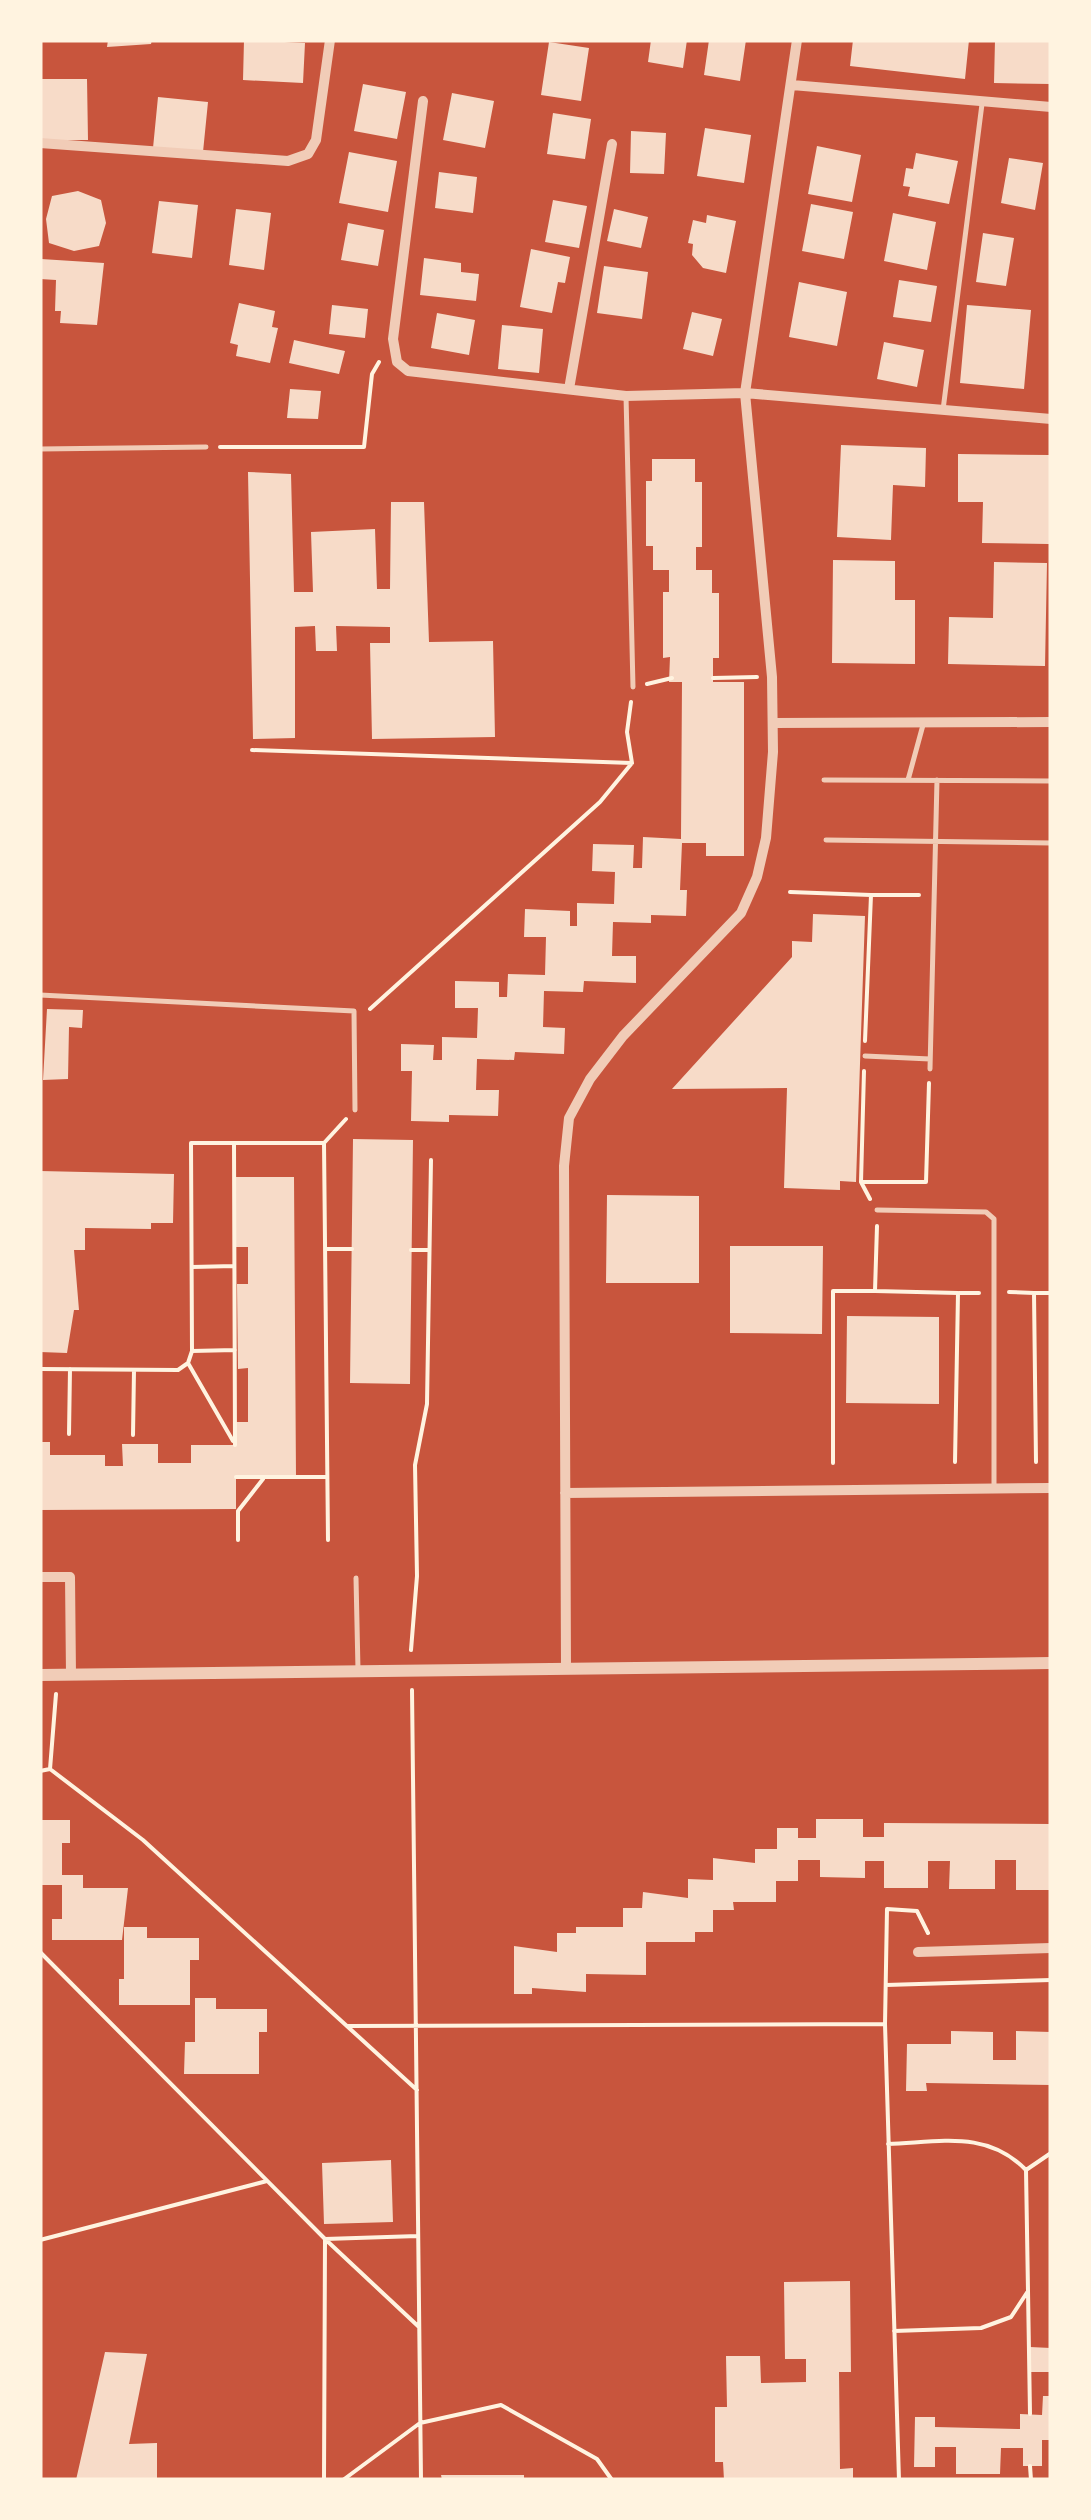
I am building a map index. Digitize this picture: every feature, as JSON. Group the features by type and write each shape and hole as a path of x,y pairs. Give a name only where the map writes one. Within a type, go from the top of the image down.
{"street":[{"path":"40,143 288,161 308,154 316,140 330,40"},
{"path":"566,1669 564,1166 569,1118 590,1079 623,1036 741,913 758,877 766,838 774,723 772,676 745,393 797,40"},
{"path":"792,84 1051,107"},
{"path":"423,101 393,340 397,362 426,377 626,396 745,393 1051,419"},
{"path":"570,389 612,144"},
{"path":"774,723 1051,722"},
{"path":"565,1493 1051,1488"},
{"path":"40,1578 70,1577 64,1675"},
{"path":"40,1675 1051,1663"},
{"path":"918,1952 1051,1948"}],"lane":[{"path":"943,410 982,101"},
{"path":"626,396 633,688"},
{"path":"40,449 206,447"},
{"path":"908,780 911,755 924,722"},
{"path":"824,780 1051,781"},
{"path":"930,1069 937,780"},
{"path":"826,840 1051,843"},
{"path":"40,995 354,1011 354,1110"},
{"path":"865,1056 930,1059"},
{"path":"877,1210 986,1212 994,1219 994,1489"},
{"path":"356,1578 358,1671"}],"path":[{"path":"206,447 364,447 372,374 393,340"},
{"path":"713,678 772,676"},
{"path":"354,1011 376,1008 600,802 632,764 627,732 633,688 672,678"},
{"path":"252,750 632,764"},
{"path":"790,892 934,896"},
{"path":"870,895 861,1182 926,1182 930,1069"},
{"path":"328,1540 324,1143 354,1110"},
{"path":"40,1369 178,1370 188,1363 192,1351 191,1142 324,1143"},
{"path":"188,1363 235,1444 234,1143"},
{"path":"421,2480 410,1670 416,1576 415,1465 427,1404 431,1160"},
{"path":"875,1291 877,1210"},
{"path":"325,1249 352,1250"},
{"path":"411,1250 429,1250"},
{"path":"192,1267 234,1266"},
{"path":"833,1463 832,1291 958,1293 955,1462"},
{"path":"1036,1462 1034,1293 1051,1293"},
{"path":"192,1351 235,1350"},
{"path":"69,1434 70,1370"},
{"path":"133,1435 134,1370"},
{"path":"236,1477 327,1477"},
{"path":"238,1540 238,1510 265,1477"},
{"path":"50,1770 64,1675"},
{"path":"40,1771 50,1770 142,1840 417,2090"},
{"path":"899,2480 884,2024 887,1909 917,1911 936,1952"},
{"path":"40,1952 324,2239 419,2327"},
{"path":"886,1985 1051,1980"},
{"path":"348,2026 884,2024"},
{"path":"888,2144 976,2141 1006,2149 1026,2170 1030,2414"},
{"path":"1026,2170 1051,2153"},
{"path":"40,2240 267,2181"},
{"path":"324,2239 418,2236"},
{"path":"324,2239 324,2480"},
{"path":"894,2331 981,2328 1011,2316 1028,2291"},
{"path":"343,2480 420,2423 500,2405 597,2459 612,2480"},
{"path":"1030,2466 1031,2480"}],"building":[{"path":"108,40 152,40 151,44 107,47"},
{"path":"244,40 305,43 303,83 243,80"},
{"path":"651,40 687,40 683,68 648,62"},
{"path":"709,40 746,40 740,81 704,75"},
{"path":"853,40 969,40 965,79 850,66"},
{"path":"995,40 1051,40 1051,84 994,83"},
{"path":"549,42 589,48 581,101 541,95"},
{"path":"42,79 87,79 88,140 42,140"},
{"path":"363,84 406,92 397,139 354,131"},
{"path":"452,93 494,101 485,148 443,140"},
{"path":"158,97 208,102 203,152 153,148"},
{"path":"553,113 591,119 585,159 547,154"},
{"path":"705,128 751,135 744,183 697,176"},
{"path":"631,131 666,133 664,174 630,173"},
{"path":"817,146 861,155 852,202 808,194"},
{"path":"349,152 397,161 388,212 339,203"},
{"path":"916,153 958,161 949,204 908,196 910,187 903,186 906,168 913,169"},
{"path":"1009,158 1043,163 1035,210 1001,203"},
{"path":"439,172 477,177 473,213 435,208"},
{"path":"78,191 101,200 106,223 99,246 74,251 49,243 46,219 52,196"},
{"path":"553,200 587,206 579,248 545,242"},
{"path":"159,201 198,205 192,258 152,253"},
{"path":"811,204 853,212 844,259 802,251"},
{"path":"236,209 271,213 264,270 229,265"},
{"path":"614,209 648,217 641,248 607,241"},
{"path":"893,213 936,222 927,270 884,261"},
{"path":"707,215 736,221 726,273 703,268 692,255 693,244 688,243 693,220 706,223"},
{"path":"348,223 384,230 378,266 341,260"},
{"path":"983,233 1014,238 1006,286 976,282"},
{"path":"531,249 570,257 565,283 558,282 552,313 520,307"},
{"path":"424,258 461,263 461,272 479,274 476,301 420,295"},
{"path":"41,259 104,263 97,325 60,323 61,311 55,311 56,280 40,279"},
{"path":"604,266 648,272 642,319 597,313"},
{"path":"899,280 937,286 931,322 893,317"},
{"path":"799,282 847,292 837,346 789,337"},
{"path":"239,303 275,311 272,327 278,328 270,363 236,356 238,345 230,343"},
{"path":"332,305 368,309 365,338 329,334"},
{"path":"967,305 1031,310 1024,389 960,383"},
{"path":"692,312 722,319 713,356 683,349"},
{"path":"437,313 475,320 469,355 431,348"},
{"path":"502,325 543,329 539,373 498,369"},
{"path":"294,340 345,351 339,374 289,363"},
{"path":"884,342 924,350 917,387 877,379"},
{"path":"290,389 321,391 318,419 287,418"},
{"path":"841,445 926,448 925,487 893,485 891,540 837,537"},
{"path":"958,454 1050,455 1049,544 982,543 983,502 958,502"},
{"path":"652,459 695,459 695,482 702,482 702,547 696,547 696,570 712,570 712,593 719,593 719,658 713,658 713,682 744,682 744,856 706,856 706,843 682,843 680,890 687,890 686,916 651,915 651,923 613,922 612,956 636,956 636,983 584,981 583,992 544,991 543,1027 565,1028 564,1054 515,1052 514,1060 477,1059 476,1090 499,1090 498,1116 449,1115 449,1122 411,1121 412,1071 401,1071 401,1044 434,1045 433,1060 442,1060 442,1037 477,1038 478,1008 455,1008 455,981 499,982 499,997 507,997 508,974 545,975 546,937 524,937 525,909 570,911 570,926 577,926 577,903 614,904 615,872 592,871 593,844 634,845 633,868 642,868 643,837 681,839 682,682 669,682 670,657 663,658 663,592 669,592 669,570 653,570 653,546 646,546 646,481 652,481"},
{"path":"248,472 291,474 294,592 313,592 311,532 375,529 377,589 390,589 391,502 424,502 429,642 493,641 495,737 372,739 370,643 390,643 390,627 336,626 337,651 316,651 315,626 295,627 295,738 253,739"},
{"path":"833,560 895,561 895,600 915,600 915,664 832,663"},
{"path":"994,562 1047,563 1045,666 948,664 949,617 993,618"},
{"path":"813,914 865,916 856,1182 840,1181 840,1190 784,1188 787,1088 672,1089 792,957 792,941 812,942"},
{"path":"47,1009 83,1010 82,1028 69,1027 68,1079 43,1080"},
{"path":"353,1139 413,1140 410,1384 350,1383"},
{"path":"40,1171 174,1174 173,1223 151,1223 151,1229 85,1228 85,1250 74,1250 79,1310 74,1310 67,1353 40,1352"},
{"path":"234,1177 294,1177 296,1477 236,1477 236,1509 40,1510 40,1442 50,1442 50,1455 105,1455 105,1466 123,1466 122,1444 158,1444 158,1463 191,1463 191,1445 235,1445 235,1422 248,1422 248,1368 238,1369 237,1284 248,1284 248,1247 235,1247"},
{"path":"607,1195 699,1196 699,1283 606,1283"},
{"path":"730,1246 823,1246 822,1334 730,1333"},
{"path":"847,1316 939,1317 939,1404 846,1403"},
{"path":"816,1819 863,1819 863,1837 884,1837 884,1823 1051,1824 1051,1890 1016,1890 1016,1860 995,1860 995,1889 949,1889 950,1861 928,1861 928,1888 884,1888 884,1861 865,1861 865,1878 820,1877 820,1860 798,1860 798,1881 776,1881 776,1902 733,1902 734,1910 713,1910 713,1932 695,1932 695,1942 646,1942 646,1975 586,1974 586,1992 532,1988 532,1994 514,1994 514,1946 557,1952 557,1933 576,1933 576,1927 623,1927 623,1908 642,1908 643,1892 688,1898 688,1879 713,1880 713,1858 755,1863 755,1849 777,1849 777,1828 798,1828 798,1838 816,1838"},
{"path":"40,1820 70,1820 70,1843 62,1843 62,1875 83,1875 83,1888 128,1888 122,1940 52,1940 52,1919 62,1919 62,1885 40,1885"},
{"path":"124,1927 147,1927 147,1938 199,1938 199,1960 190,1960 190,2005 119,2005 119,1979 124,1979"},
{"path":"195,1998 216,1998 216,2009 267,2009 267,2032 259,2032 259,2074 184,2074 185,2042 195,2042"},
{"path":"951,2031 993,2032 993,2060 1016,2060 1016,2031 1051,2032 1051,2085 926,2083 927,2091 906,2091 907,2044 951,2044"},
{"path":"391,2160 393,2222 324,2224 322,2163"},
{"path":"850,2281 851,2372 839,2372 840,2469 853,2468 853,2480 724,2480 723,2462 715,2462 715,2407 727,2407 726,2356 760,2356 761,2383 806,2382 806,2359 785,2359 784,2282"},
{"path":"1030,2347 1051,2348 1051,2372 1030,2372"},
{"path":"105,2352 147,2354 129,2444 157,2443 157,2480 76,2480"},
{"path":"1043,2396 1051,2396 1051,2440 1042,2440 1042,2466 1023,2466 1023,2448 1001,2448 1000,2474 956,2474 956,2447 935,2447 935,2467 914,2467 915,2417 935,2417 935,2427 1020,2429 1020,2414 1042,2415"},
{"path":"441,2475 524,2475 524,2480 442,2480"}]}
